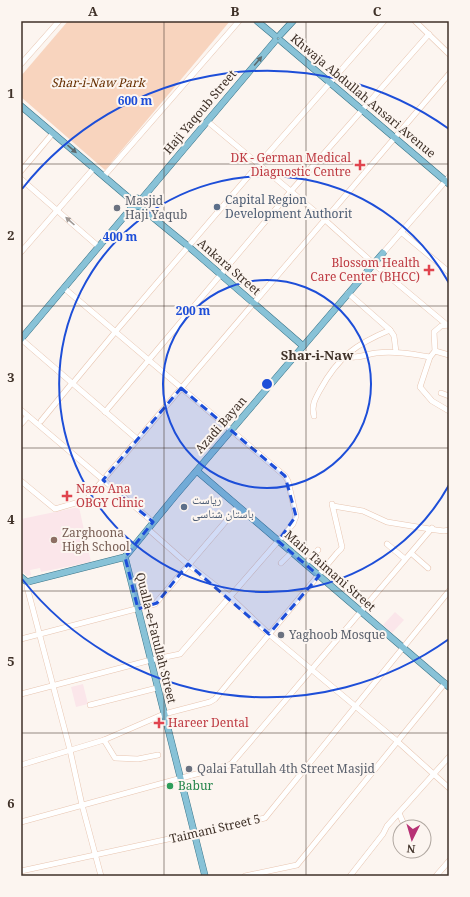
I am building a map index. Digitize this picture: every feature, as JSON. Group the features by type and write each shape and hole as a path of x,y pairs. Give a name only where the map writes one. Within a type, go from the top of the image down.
{"main road":[{"name":"Khwaja Abdullah Ansari Avenue","path":"257,21 394,138 448,181"},
{"name":"Haji Yaqoub Street","path":"21,339 293,21"},
{"name":"Ankara Street","path":"21,106 129,198 137,202 303,346"},
{"name":"Azadi Bayan","path":"125,557 196,471 382,253"},
{"name":"Main Taimani Street","path":"196,471 447,685"},
{"path":"21,577 27,582 125,557"},
{"name":"Qualla-e-Fatullah Street","path":"125,557 205,876"}],"street":[{"path":"104,176 239,21"},
{"path":"41,421 258,165 384,21"},
{"path":"415,21 449,54"},
{"path":"21,64 56,22"},
{"path":"105,412 150,361 291,191 429,34"},
{"path":"21,481 53,508 57,509 86,500 449,74"},
{"path":"207,121 324,219 374,264 448,325"},
{"path":"21,171 53,133"},
{"path":"21,252 94,168"},
{"path":"21,179 99,247"},
{"path":"382,253 448,181"},
{"path":"401,232 449,272"},
{"path":"21,694 151,660 180,654 278,541 295,520 296,516 286,476 64,288"},
{"path":"348,293 390,330 394,336 396,352"},
{"path":"448,325 441,326 434,332 435,351 430,357 420,387 432,400 449,411"},
{"path":"314,416 312,410 315,399 334,366 351,350 390,330"},
{"path":"21,339 137,439"},
{"path":"435,351 449,355"},
{"path":"345,356 350,358 376,353 396,352 430,357"},
{"path":"440,394 449,396"},
{"path":"21,410 153,522"},
{"path":"21,424 28,416"},
{"path":"21,765 104,740 164,714 210,702 215,699 342,548 333,505 363,511 387,522 444,531 449,530"},
{"path":"21,639 157,603 188,564 238,506"},
{"path":"21,822 232,763 432,528"},
{"path":"148,529 188,564 230,597 269,634 313,669 449,788"},
{"path":"387,544 405,559"},
{"path":"306,564 318,550"},
{"path":"282,564 292,552"},
{"path":"411,553 428,568"},
{"path":"27,582 27,588 38,635 70,750 82,805 101,876"},
{"name":"Taimani Street 5","path":"21,871 261,819 268,816 355,706 448,593"},
{"path":"245,876 297,865 397,741 447,685"},
{"path":"90,705 157,688"},
{"path":"104,740 115,758 138,759 158,756"},
{"path":"350,876 399,813 449,757"},
{"path":"399,813 402,819"},
{"path":"436,876 449,861"}],"highlighted area":[{"path":"181,388 285,476 296,516 278,541 319,576 269,634 188,564 157,603 138,609 125,557 153,522 103,480"}],"shaded area":[{"name":"Zarghoona High School","path":"79,507 91,562 41,572 40,568 30,570 31,575 27,576 21,570 21,519"},
{"path":"395,612 404,620 392,633 383,625"},
{"path":"83,684 88,704 76,707 71,687"}],"green space":[{"name":"Shar-i-Naw Park","path":"68,21 230,21 105,170 21,97 21,76"}],"place":[{"name":"DK - German Medical Diagnostic Centre","path":"360,165"},
{"name":"Capital Region Development Authorit","path":"217,207"},
{"name":"Masjid Haji Yaqub","path":"117,208"},
{"name":"Blossom Health Care Center (BHCC)","path":"429,270"},
{"name":"Nazo Ana OBGY Clinic","path":"67,496"},
{"name":"ریاست باستان شناسی","path":"184,507"},
{"name":"Zarghoona High School","path":"54,540"},
{"name":"Yaghoob Mosque","path":"281,635"},
{"name":"Hareer Dental","path":"159,723"},
{"name":"Qalai Fatullah 4th Street Masjid","path":"189,769"},
{"name":"Babur","path":"170,786"}],"district":[{"name":"Shar-i-Naw","path":"317,355"}]}
